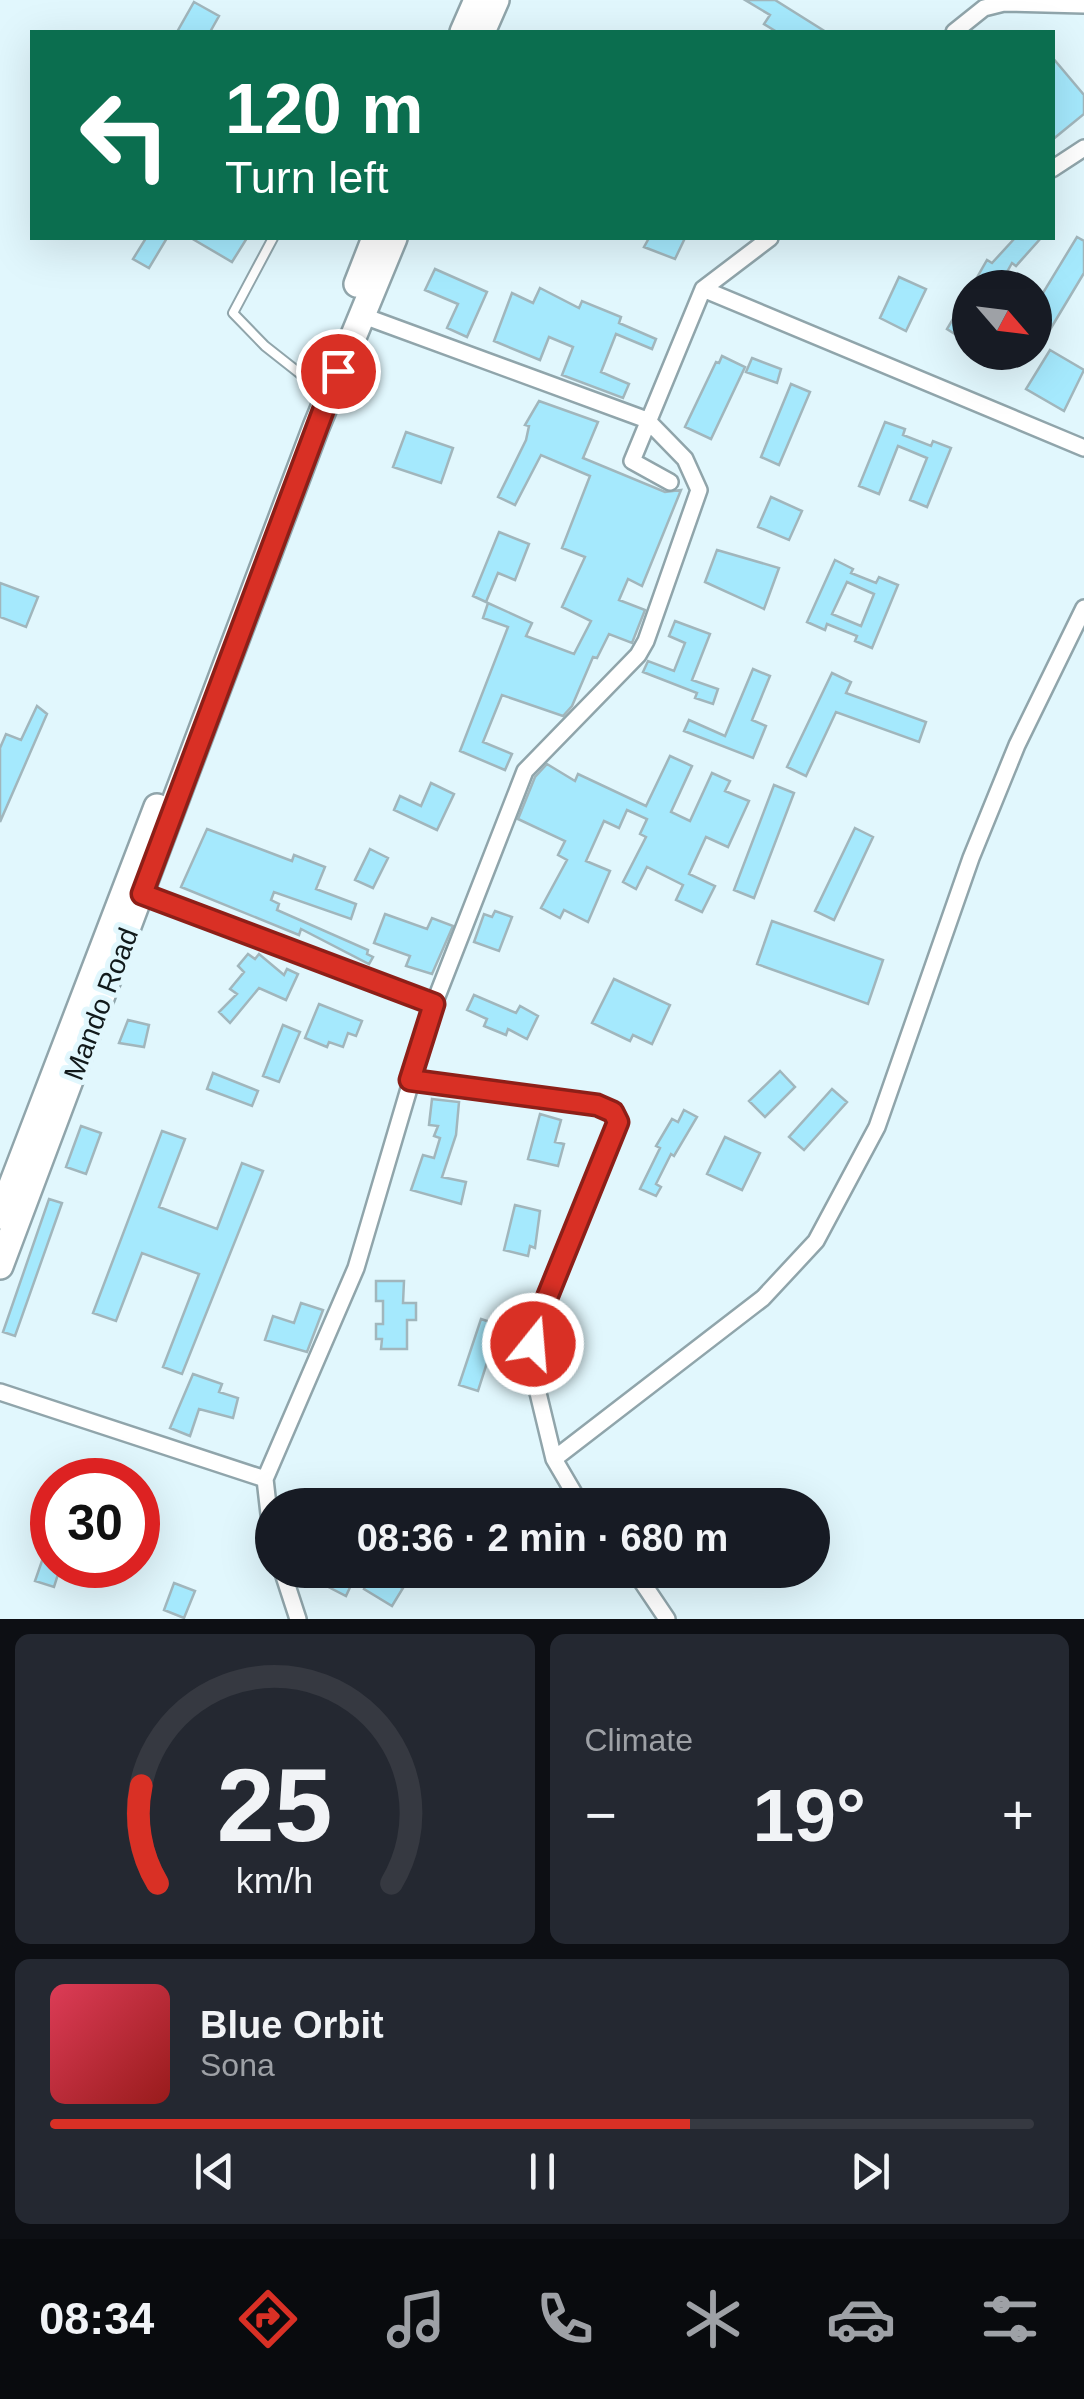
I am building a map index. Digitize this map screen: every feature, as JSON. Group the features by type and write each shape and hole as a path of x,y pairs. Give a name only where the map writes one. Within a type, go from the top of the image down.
{"highway":[{"path":"464,30 477,0"},
{"path":"483,30 496,0"},
{"name":"Mando Road","path":"0,1216 373,240"},
{"name":"Mando Road","path":"0,1266 361,315 374,240"}],"street":[{"path":"956,30 984,8 1004,3 1084,5"},
{"path":"1055,167 1084,148"},
{"path":"670,482 632,461 647,420 703,290 767,240"},
{"path":"703,290 1084,448"},
{"path":"266,1488 265,1479 356,1268 434,1004 525,771 638,655 695,510 699,490 685,460 647,420 361,315"},
{"path":"554,1459 763,1298 816,1241 876,1128 971,858 1017,746 1084,608"},
{"path":"142,894 434,1004"},
{"path":"410,1080 597,1105 613,1112 618,1122 542,1310 533,1344 532,1368 554,1459 571,1488"},
{"path":"0,1392 265,1479"},
{"path":"288,1588 298,1619"},
{"path":"646,1588 668,1619"}],"lane":[{"path":"272,240 233,313 265,346 317,387"}],"building":[{"path":"745,0 775,0 823,30 774,30 764,24 770,15"},
{"path":"194,2 219,16 211,30 178,30"},
{"path":"1055,61 1084,95 1084,114 1055,138"},
{"path":"1077,237 1084,241 1084,273 1052,326 1052,278"},
{"path":"145,240 166,240 149,268 133,259"},
{"path":"194,240 246,240 232,262"},
{"path":"648,240 684,240 675,259 644,247"},
{"path":"1013,240 1039,240 1008,270 981,270 987,260 992,263"},
{"path":"435,269 487,292 467,337 447,328 458,304 425,290"},
{"path":"899,277 926,289 906,331 880,318"},
{"path":"540,288 579,308 582,301 621,317 619,323 656,339 652,349 616,334 601,372 629,384 623,398 562,375 573,347 549,337 540,360 494,341 512,293 533,303"},
{"path":"1052,351 1084,370 1064,411 1026,389 1038,370 1052,370"},
{"path":"722,356 745,367 711,439 685,427"},
{"path":"752,358 781,369 777,383 746,372"},
{"path":"791,384 810,392 779,465 761,457"},
{"path":"539,401 598,422 583,458 665,492 681,490 642,586 628,579 619,600 645,610 632,643 609,634 563,716 502,695 483,742 512,754 505,770 460,751 508,627 483,618 488,603 532,623 526,636 574,654 591,621 562,607 585,557 562,548 590,476 541,455 515,505 498,497 526,440 529,426 525,425"},
{"path":"885,422 905,429 903,435 931,446 933,441 951,448 927,507 910,500 927,458 898,446 879,494 859,486"},
{"path":"406,432 453,448 441,483 393,467"},
{"path":"771,497 802,511 789,540 758,527"},
{"path":"499,532 529,544 515,580 498,573 486,602 473,596"},
{"path":"717,550 779,568 764,609 705,582"},
{"path":"835,560 853,569 851,573 876,583 879,577 898,585 872,648 855,641 857,636 827,624 825,630 807,622","holes":["847,582 874,594 861,626 832,614"]},
{"path":"0,583 38,597 26,627 0,617"},
{"path":"675,621 710,634 692,680 718,689 713,704 695,698 697,693 643,672 648,661 674,671 685,643 669,636"},
{"path":"753,669 770,676 752,720 766,726 753,758 684,731 689,720 725,736"},
{"path":"832,673 851,682 846,693 926,722 919,742 836,712 806,776 787,767"},
{"path":"37,706 47,714 0,822 0,748 6,734 21,740"},
{"path":"670,756 692,766 671,812 690,821 712,773 730,781 725,791 749,801 728,847 706,837 689,874 715,886 702,912 676,900 683,885 647,867 636,889 623,882 646,837 640,834 647,819 627,810 619,828 604,821 586,861 610,871 588,922 564,910 560,918 541,908 567,860 558,855 565,841 518,819 535,777 547,764 575,781 578,774 646,806"},
{"path":"431,783 454,794 437,830 394,810 400,796 421,806"},
{"path":"774,785 794,793 754,898 734,890"},
{"path":"855,828 873,837 834,920 815,911"},
{"path":"207,829 292,861 294,855 325,867 316,889 356,904 351,919 274,892 271,900 279,904 277,910 368,950 367,954 373,957 369,964 301,929 299,935 181,887"},
{"path":"370,849 388,858 373,888 355,880"},
{"path":"495,911 512,917 499,951 474,942 484,914 492,917"},
{"path":"385,914 427,929 432,918 453,926 432,974 406,966 410,956 374,943"},
{"path":"772,921 883,960 868,1004 757,964"},
{"path":"248,954 255,959 259,954 284,975 287,969 298,974 286,1000 259,988 230,1023 219,1012 237,994 230,989 244,972 238,966"},
{"path":"614,979 670,1005 652,1044 633,1035 630,1041 592,1023"},
{"path":"474,995 516,1013 520,1006 538,1016 527,1039 508,1029 506,1035 484,1026 487,1019 467,1010"},
{"path":"319,1004 362,1021 356,1036 348,1033 343,1047 329,1042 327,1047 305,1038"},
{"path":"128,1020 149,1025 144,1047 119,1043"},
{"path":"283,1025 300,1032 279,1082 263,1076"},
{"path":"780,1071 795,1087 765,1117 749,1101"},
{"path":"213,1073 258,1091 252,1106 207,1089"},
{"path":"832,1089 847,1102 804,1150 789,1137"},
{"path":"432,1099 459,1102 456,1135 442,1177 466,1182 461,1204 411,1190 423,1155 434,1158 440,1138 434,1136 438,1126 429,1125"},
{"path":"684,1110 697,1117 674,1156 671,1154 656,1184 661,1187 656,1196 640,1189 660,1148 656,1146 672,1119 678,1122"},
{"path":"540,1114 561,1120 555,1142 564,1144 558,1166 528,1159"},
{"path":"81,1126 101,1133 86,1174 66,1167"},
{"path":"162,1131 185,1139 159,1207 217,1229 242,1163 263,1171 182,1374 163,1367 199,1274 142,1253 116,1321 93,1313"},
{"path":"725,1137 760,1153 742,1190 707,1174"},
{"path":"49,1199 62,1203 15,1336 3,1332"},
{"path":"515,1205 540,1211 535,1248 530,1246 528,1256 504,1250"},
{"path":"376,1281 404,1281 403,1303 416,1303 416,1320 407,1320 407,1349 381,1349 382,1339 376,1339 376,1324 383,1324 383,1301 376,1301"},
{"path":"301,1303 323,1310 307,1352 265,1340 273,1316 294,1323"},
{"path":"481,1319 499,1325 478,1391 459,1385"},
{"path":"193,1374 222,1384 219,1392 238,1398 233,1418 199,1409 190,1436 170,1428"},
{"path":"174,1583 195,1591 184,1618 164,1610"},
{"path":"330,1588 350,1588 346,1596"},
{"path":"364,1588 403,1588 392,1606"}],"route":[{"path":"338,371 142,894 434,1004 410,1080 597,1105 613,1112 618,1122 542,1310 533,1344"}]}
